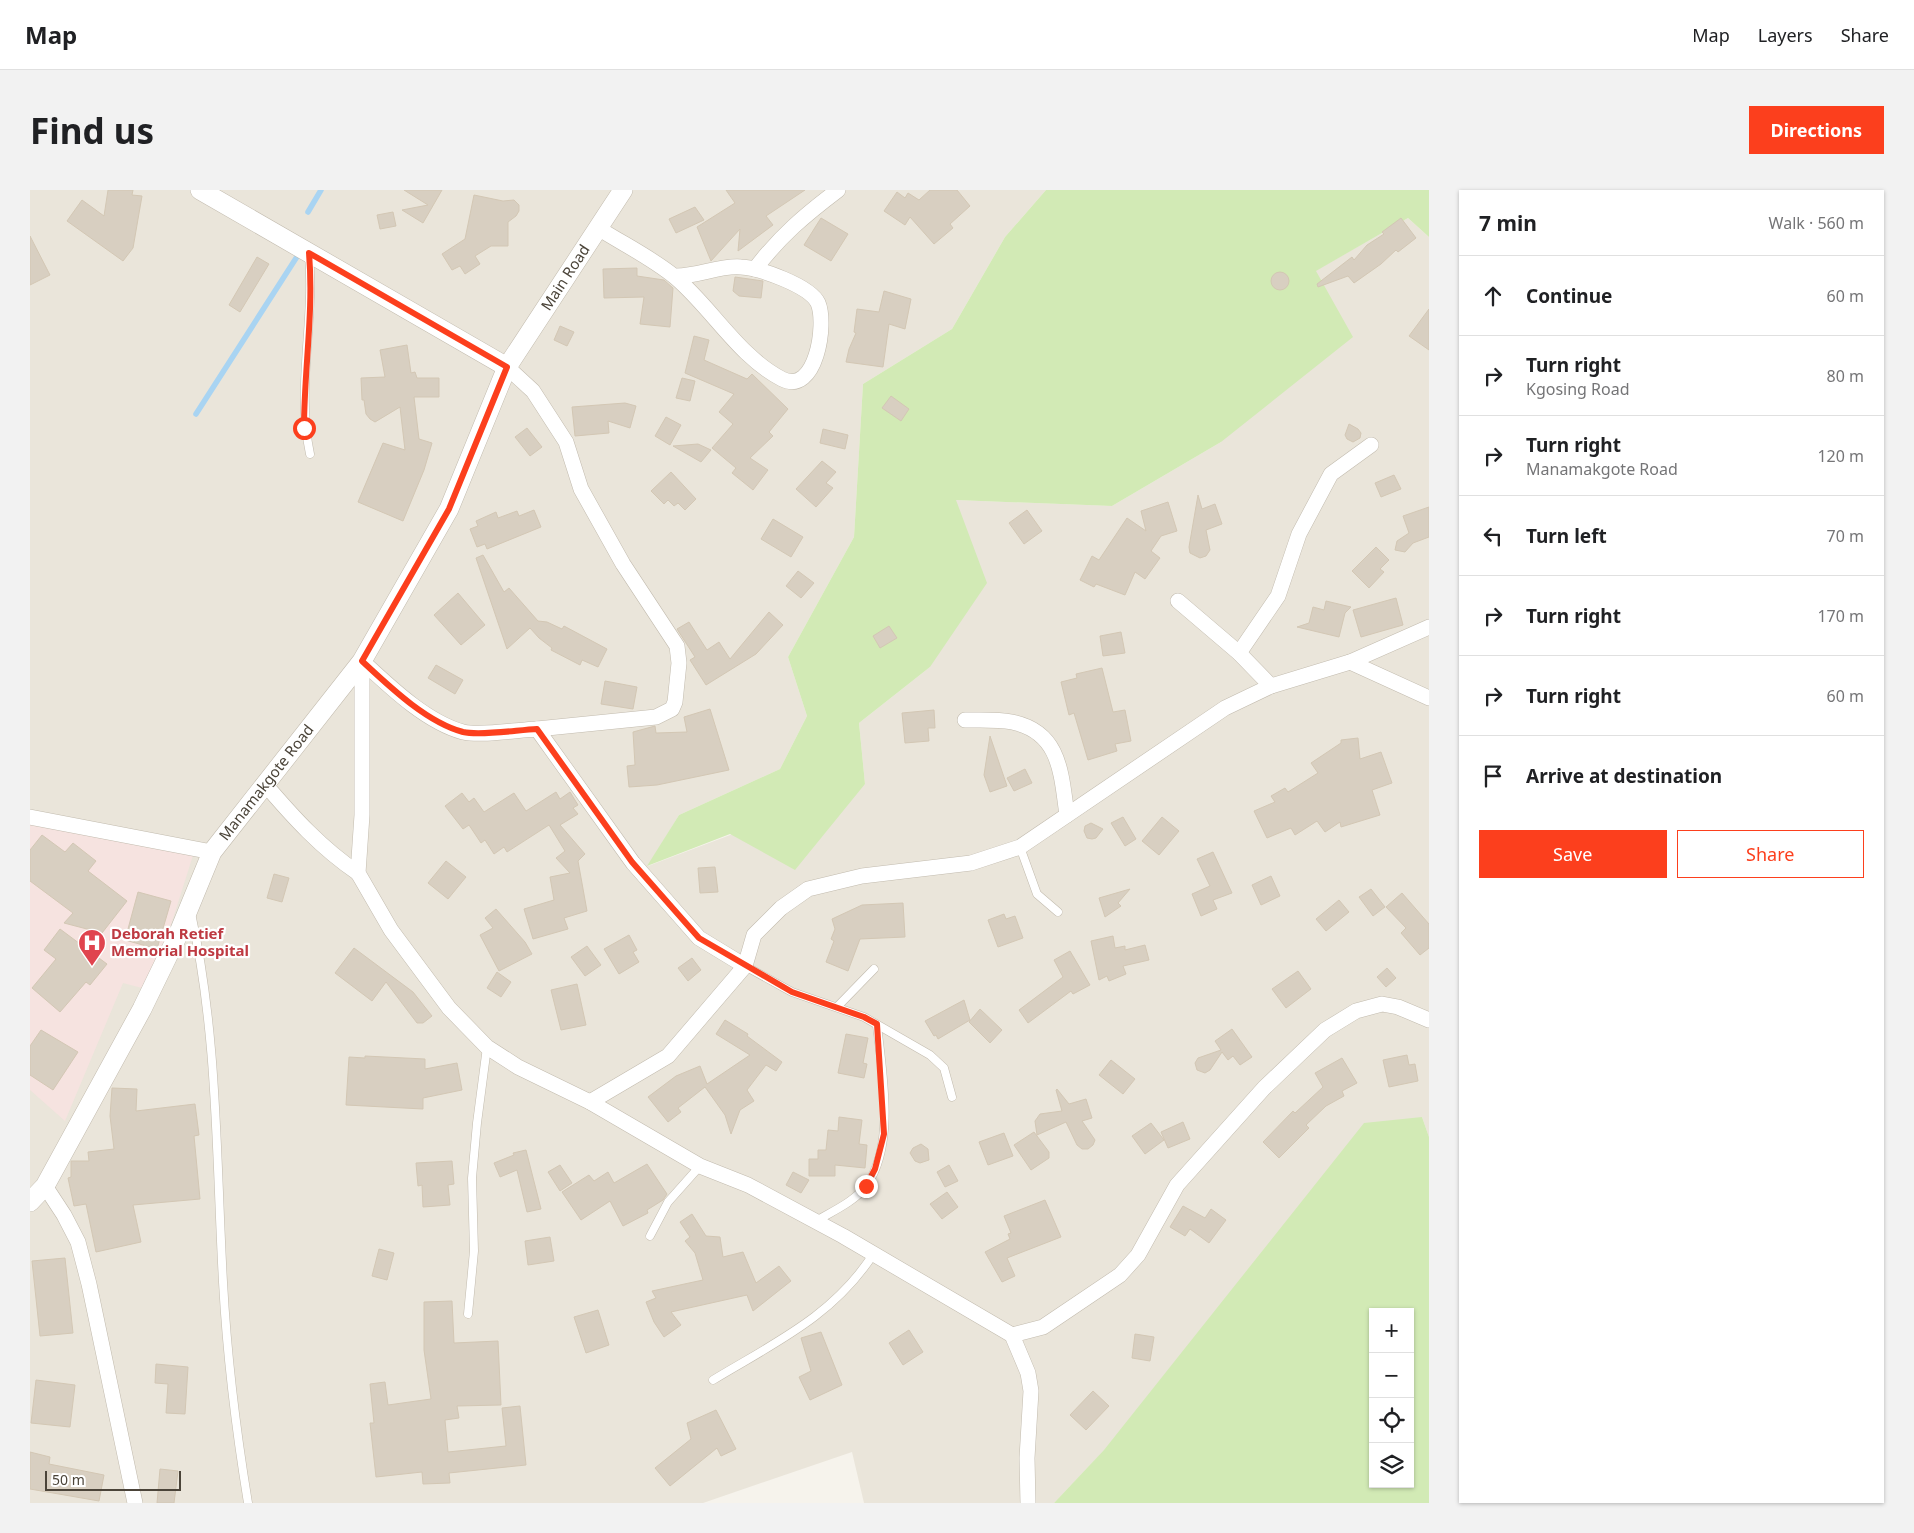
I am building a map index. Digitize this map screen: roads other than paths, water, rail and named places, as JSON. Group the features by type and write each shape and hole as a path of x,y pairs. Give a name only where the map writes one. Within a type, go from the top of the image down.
{"street":[{"path":"200,190 507,367 532,391 566,442 581,489 623,564 677,646 679,663 675,702 665,714 656,717 482,733 464,732 448,726 395,692 362,661"},
{"name":"Main Road","path":"507,367 623,190"},
{"path":"755,269 782,236 800,218 838,190"},
{"path":"598,228 674,276 743,349 781,379 790,382 800,380 811,368 817,353 822,322 818,303 809,292 755,269 728,267 689,276 674,276"},
{"name":"Manamakgote Road","path":"30,1202 45,1186 142,1009 176,937 212,852 264,783 362,661 449,509 507,367"},
{"path":"1238,653 1278,596 1299,534 1331,474 1371,445"},
{"path":"1178,601 1238,653 1271,686"},
{"path":"590,1102 668,1056 745,966 754,935 781,908 808,889 862,876 971,863 1020,847 1225,708 1271,686 1350,662 1429,627"},
{"path":"358,873 362,815 362,661"},
{"path":"1350,662 1429,698"},
{"path":"966,720 1010,721 1027,726 1042,735 1054,751 1061,768 1067,815"},
{"path":"537,729 604,826 699,938 745,966"},
{"path":"264,783 310,835 332,856 358,873 391,930 449,1008 487,1047 518,1067 590,1102 700,1166 748,1185 816,1221 1012,1335 1028,1373 1031,1391 1027,1458 1028,1503"},
{"path":"30,817 212,852"},
{"path":"1012,1335 1043,1327 1120,1275 1138,1255 1177,1185 1264,1088 1325,1030 1356,1011 1382,1004 1398,1007 1429,1020"},
{"path":"45,1186 64,1215 80,1251 89,1284 135,1503"}],"lane":[{"path":"309,253 312,287 304,428 310,454"},
{"path":"1020,847 1038,894 1058,912"},
{"path":"189,904 201,959 213,1046 223,1283 234,1417 248,1503"},
{"path":"745,966 792,992 864,1017 930,1055 944,1068 952,1096"},
{"path":"837,1007 874,968"},
{"path":"816,1221 851,1200 866,1186 875,1169 884,1134 877,1024"},
{"path":"468,1314 474,1251 473,1168 476,1123 487,1047"},
{"path":"650,1236 668,1202 700,1166"},
{"path":"713,1380 803,1326 837,1301 863,1271 874,1253"}],"waterway":[{"path":"308,212 321,190"},
{"path":"196,414 300,252"}],"place":[{"name":"Deborah Retief Memorial Hospital","path":"92,967"}]}
